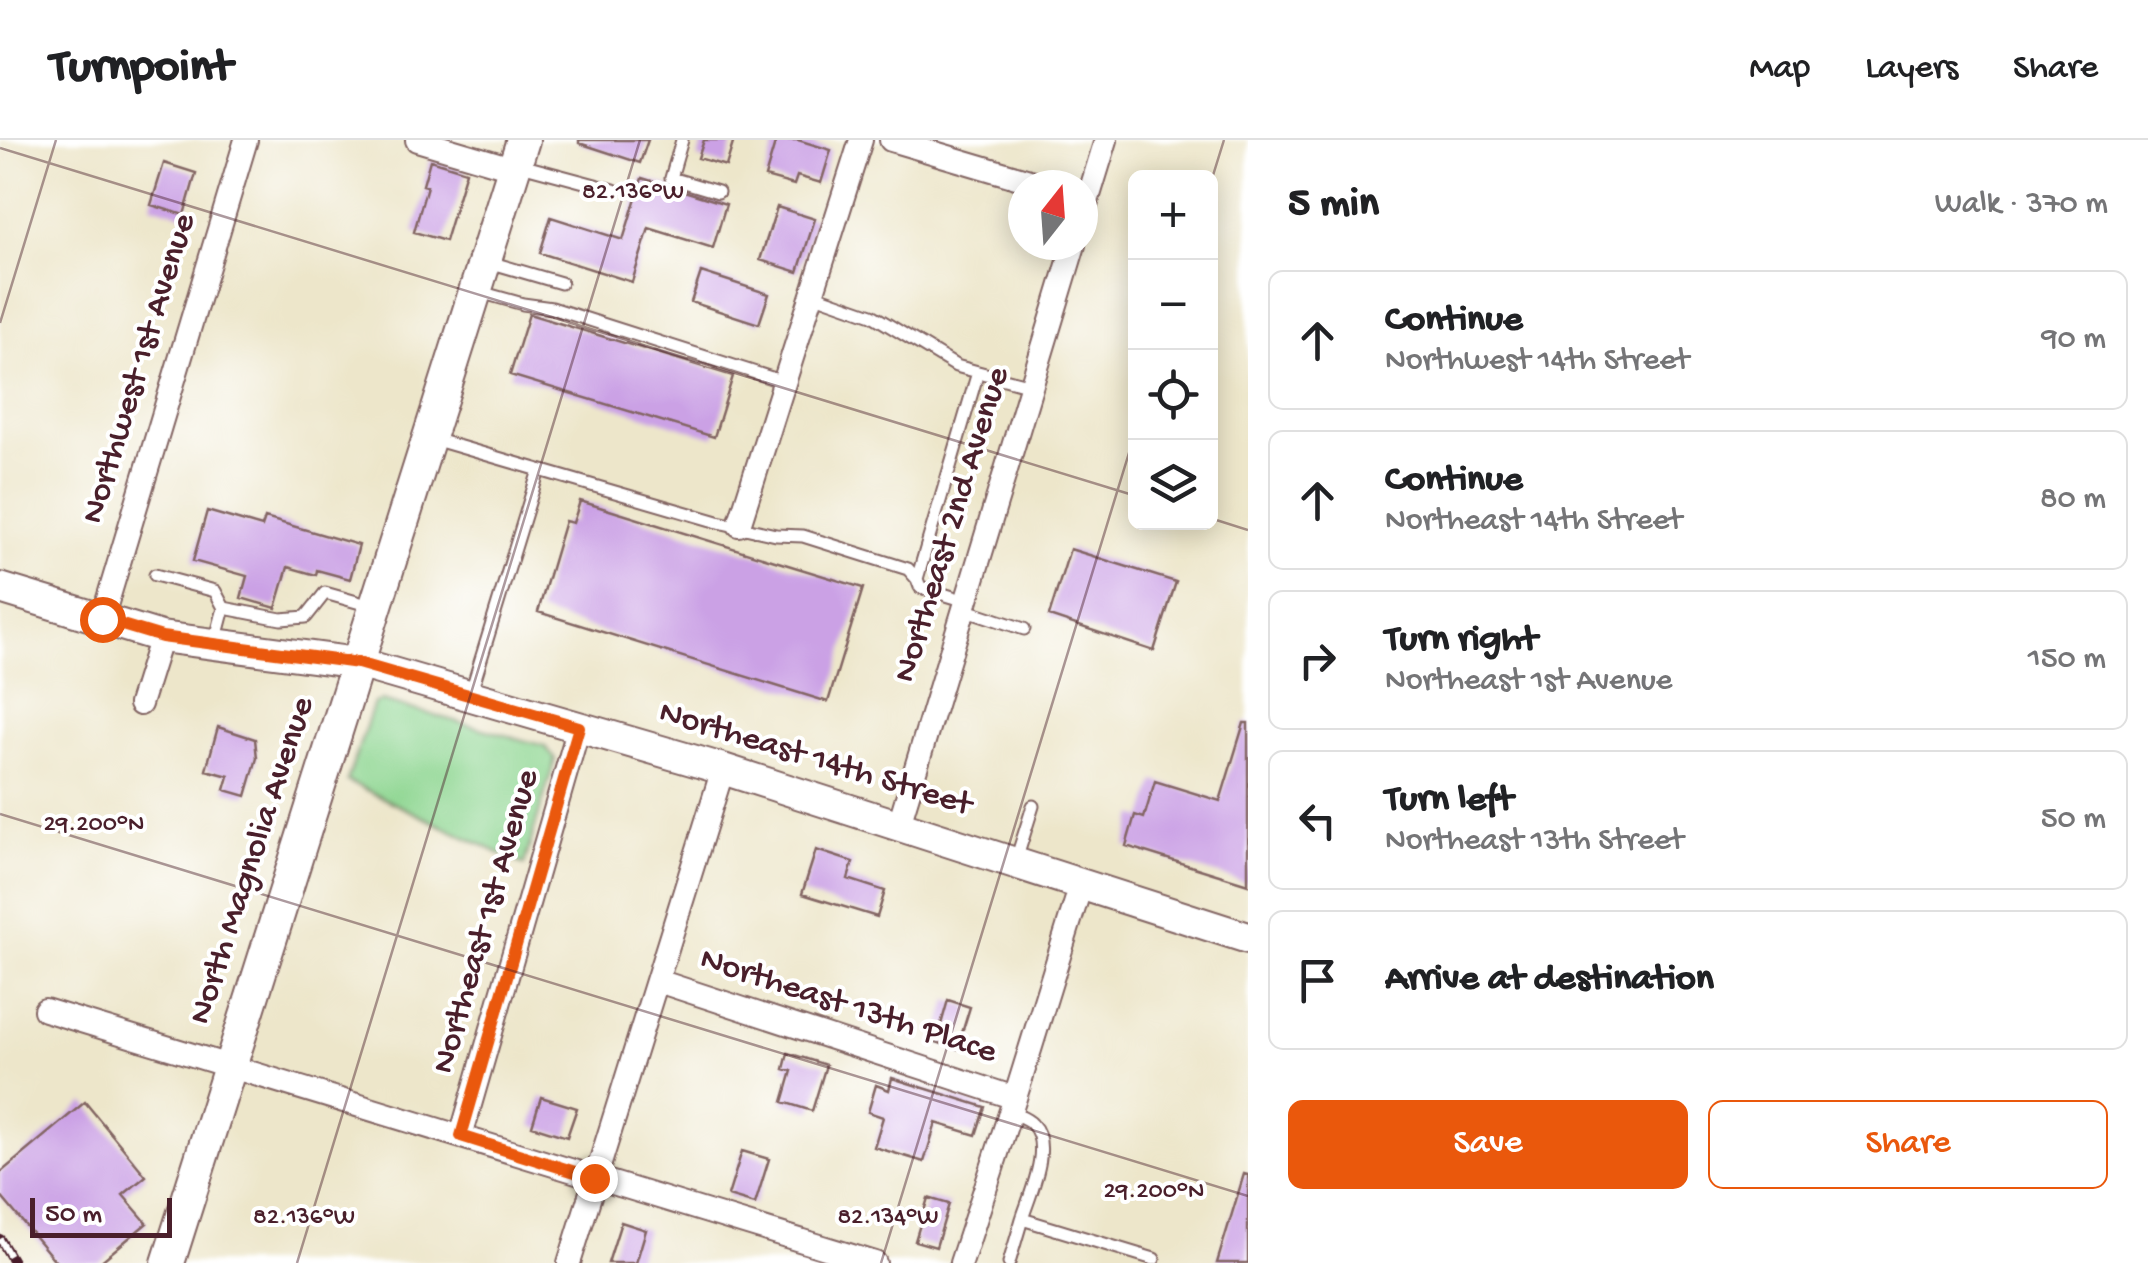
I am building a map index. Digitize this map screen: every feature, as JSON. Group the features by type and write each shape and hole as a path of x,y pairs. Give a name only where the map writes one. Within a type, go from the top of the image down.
{"main road":[{"name":"North Magnolia Avenue","path":"168,1263 518,157"}],"street":[{"name":"Northwest 1st Avenue","path":"102,619 246,140"},
{"path":"416,140 518,157"},
{"path":"739,526 861,140"},
{"path":"891,140 1008,175"},
{"path":"1096,170 1106,140"},
{"name":"Northeast 2nd Avenue","path":"899,824 1069,260"},
{"name":"Northeast 14th Street","path":"0,588 162,637 358,663 723,768 1248,938"},
{"path":"140,704 162,637"},
{"name":"Northeast 1st Avenue","path":"461,1136 579,727"},
{"path":"569,1263 723,768"},
{"path":"961,1263 1081,885"},
{"name":"Northeast 13th Place","path":"658,981 1013,1106"},
{"path":"45,1010 875,1263"}],"lane":[{"path":"682,140 671,178 718,192"},
{"path":"518,157 614,190"},
{"path":"480,276 560,283"},
{"path":"480,276 523,304 552,308 784,382"},
{"path":"812,294 872,315 956,366 1031,386"},
{"path":"917,578 978,372"},
{"path":"430,438 718,522 823,542 908,570 920,587 1024,628"},
{"path":"470,696 539,470"},
{"path":"155,575 215,591 224,608 215,644"},
{"path":"224,608 281,619 306,617 325,592 376,607"},
{"path":"1015,863 1032,806"},
{"path":"1009,1263 1042,1153 1041,1135 1013,1106"},
{"path":"1022,1220 1154,1259"}],"green space":[{"path":"382,701 545,746 555,759 524,865 347,781 374,703"}],"building":[{"path":"579,140 648,140 640,163"},
{"path":"704,140 734,140 726,166 698,158"},
{"path":"776,140 798,140 831,150 821,183 797,176 794,185 765,177"},
{"path":"430,160 466,171 445,241 414,232"},
{"path":"164,163 196,173 184,215 151,205"},
{"path":"642,178 726,204 713,248 649,228 632,282 540,253 551,217 623,240"},
{"path":"777,207 815,219 798,272 760,260"},
{"path":"701,272 769,294 759,324 691,302"},
{"path":"529,314 733,376 714,437 510,375"},
{"path":"580,501 863,588 828,702 538,612 565,521 573,523"},
{"path":"207,511 262,527 265,518 359,545 350,579 288,567 276,608 241,598 247,576 193,561"},
{"path":"1070,549 1176,582 1154,651 1049,616"},
{"path":"1244,723 1248,723 1248,884 1126,846 1135,815 1144,818 1155,781 1220,801"},
{"path":"218,727 255,739 257,758 246,796 225,790 229,776 206,770"},
{"path":"816,850 853,862 848,879 885,891 877,917 802,894"},
{"path":"948,1000 970,1007 957,1049 936,1042"},
{"path":"788,1053 826,1065 812,1111 783,1102 792,1071 784,1069"},
{"path":"892,1078 985,1107 976,1135 936,1123 924,1162 874,1147 883,1117 868,1112 876,1085 889,1090"},
{"path":"541,1097 577,1108 567,1137 532,1126"},
{"path":"85,1102 146,1176 123,1195 147,1223 99,1263 57,1263 0,1195 0,1173"},
{"path":"742,1151 769,1159 755,1204 728,1196"},
{"path":"1244,1174 1248,1175 1248,1263 1217,1263"},
{"path":"928,1198 949,1204 936,1247 915,1241"},
{"path":"621,1222 646,1230 636,1263 608,1263"}],"railway":[{"path":"0,1239 14,1263"}],"route":[{"path":"102,619 162,637 358,663 579,727 461,1136 594,1178"}]}
